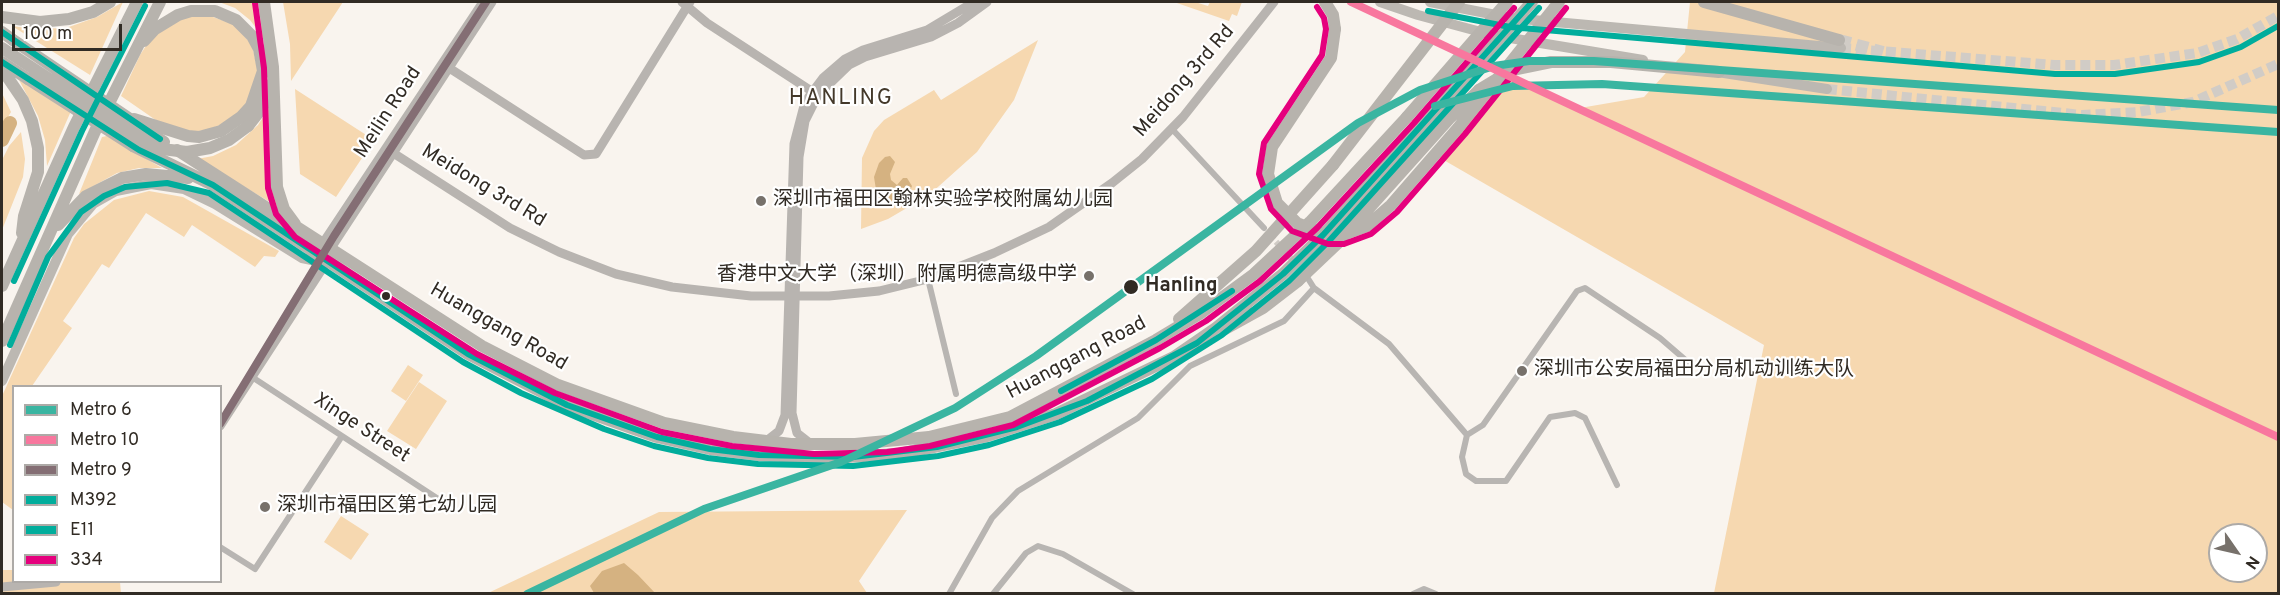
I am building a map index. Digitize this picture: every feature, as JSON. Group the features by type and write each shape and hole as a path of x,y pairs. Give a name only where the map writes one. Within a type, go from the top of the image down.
{"highway":[{"path":"2,17 40,22 69,20 93,12 110,2"},
{"path":"2,286 74,127 137,2"},
{"path":"2,340 40,252 160,2"},
{"path":"264,2 273,68 277,187 284,208 300,230"},
{"path":"1325,2 1333,15 1335,29 1331,58 1272,147 1268,174 1277,203 1297,223 1316,232 1342,235 1367,226 1391,205 1458,128 1559,2"},
{"path":"1156,340 1256,251 1333,165 1459,2"},
{"name":"Huanggang Road","path":"2,32 164,142 482,346 558,385 664,423 765,442 814,445 888,443 929,437 985,424 1036,404 1156,340 1229,294 1263,267 1310,222 1407,117 1508,2"},
{"name":"Huanggang Road","path":"2,62 133,146 213,185 468,354 567,405 657,437 710,449 759,455 827,458 899,454 987,436 1066,410 1174,357 1197,342 1283,274 1323,235 1532,2"},
{"path":"1704,2 1840,44"},
{"path":"128,117 174,133 199,137 212,134 241,117 250,106 263,71 259,49 252,36 236,20 215,11 203,10 178,15 166,22 135,50"},
{"path":"2,48 136,136 162,148 187,152 210,148 229,140 248,126 267,96 273,68"},
{"path":"1197,342 1263,308 1303,279 1449,119 1479,90 1512,70 1551,62 1611,62 1719,72"},
{"path":"2,69 23,100 38,148 38,172 24,216 21,244"},
{"path":"40,252 75,206 111,182 140,175 158,174 179,176 213,185"}],"main road":[{"path":"1380,2 1492,35 1827,89"},
{"path":"1430,2 1511,18 1840,44"},
{"path":"2,381 75,223 93,204 116,191 151,184 169,185 200,195 302,258 326,262"}],"street":[{"name":"Meilin Road","path":"446,66 483,2"},
{"name":"Meilin Road","path":"327,246 446,66 492,2"},
{"path":"814,445 797,433 793,422 795,138 802,111 845,59 863,50 927,30 974,2"},
{"path":"815,93 857,61 931,37 958,23 987,2"},
{"name":"Meidong 3rd Rd","path":"390,151 510,228 559,252 615,274 711,292 793,298 855,294 928,279 994,254 1049,226 1112,183 1172,129 1208,88 1274,2"},
{"path":"446,66 584,155 596,154 687,3 708,23 815,93"},
{"path":"1172,129 1264,228"},
{"path":"222,423 326,262"},
{"path":"928,279 956,394"},
{"path":"1303,279 1389,344 1467,435"},
{"path":"949,594 992,518 1018,491 1138,418 1190,366 1275,327 1290,315 1314,288"},
{"path":"1617,485 1585,418 1575,413 1550,417 1506,481 1476,481 1466,474 1462,457 1467,435 1483,425 1577,291 1585,288 1660,338 1689,363"},
{"path":"765,442 779,431 785,415 793,298"},
{"path":"1174,357 1190,366"},
{"name":"Xinge Street","path":"252,377 452,508"},
{"path":"222,548 255,569 342,436"},
{"path":"993,594 1026,554 1038,546 1063,554 1133,594"},
{"path":"2,587 45,583"},
{"path":"1413,594 1424,589 1436,594"}],"shaded area":[{"path":"123,2 90,75 12,26 33,29 66,28 97,17"},
{"path":"219,2 256,2 265,40 250,20 235,8"},
{"path":"283,2 343,2 291,81 290,44"},
{"path":"1174,2 1195,2 1208,6 1210,2 1242,2 1237,16 1232,14 1229,21"},
{"path":"1690,2 2278,2 2278,593 1714,593 1764,345 1435,155 1506,74 1580,108 1644,97 1685,52"},
{"path":"205,14 235,25 252,45 258,72 248,101 237,114 223,124 207,130 191,132 160,123 121,96 140,55 151,38 175,20"},
{"path":"1038,40 1014,100 977,152 929,195 888,219 861,229 862,158 874,131 884,120 934,90 941,100"},
{"path":"19,80 71,111 47,166 45,140 38,116"},
{"path":"295,89 374,140 336,197 300,174"},
{"path":"2,93 11,112 2,127"},
{"path":"269,108 280,208 197,159 213,156 236,145 258,125"},
{"path":"21,132 25,159 23,177 2,230 2,160 9,146"},
{"path":"107,136 162,168 139,168 117,173 79,194 102,137"},
{"path":"890,156 895,162 890,174 891,180 897,185 903,178 907,178 912,186 910,191 900,193 894,203 887,204 877,196 874,177 879,163 885,157"},
{"path":"149,191 183,197 279,251 275,257 264,256 255,267 192,225 184,237 146,213 109,268 102,264 63,321 72,328 33,385 12,385 12,509 2,502 2,396 74,238 84,224 114,200"},
{"path":"408,365 423,375 406,401 391,391"},
{"path":"419,382 447,401 416,449 387,431"},
{"path":"907,510 859,581 867,593 486,594 659,512"},
{"path":"341,516 369,534 351,560 324,542"},
{"path":"624,563 655,593 594,593 590,586 602,571"},
{"path":"2,570 12,570 12,583 120,583 121,593 2,593"}],"waterway":[{"path":"2,140 10,123"}],"tunnel":[{"path":"1841,48 2055,65 2114,65 2197,53 2237,39 2278,16"},
{"path":"1839,40 1883,52"},
{"path":"1827,89 2082,115 2138,112 2193,102 2278,64"},
{"path":"1270,235 1305,274"}],"metro line":[{"name":"9","path":"222,421 334,236 486,2"},
{"name":"10","path":"1351,2 2278,437"},
{"name":"6","path":"527,594 704,509 841,462 955,408 1036,356 1358,123 1420,90 1494,66 1529,61 1594,61 2278,110"},
{"name":"6","path":"1435,106 1513,86 1602,84 2278,132"}],"transit line":[{"name":"M392","path":"2,62 139,150 213,185 468,354 567,405 657,437 710,449 759,455 853,457 937,447 1017,427 1087,401 1197,343 1283,274 1323,235 1532,2"},
{"name":"334","path":"255,3 264,68 268,188 276,214 295,237 477,354 555,393 662,432 732,446 814,454 887,452 930,446 1013,425 1160,348 1206,321 1260,281 1317,228 1414,123 1514,8"},
{"name":"E11","path":"14,281 82,131 145,6"},
{"name":"334","path":"1317,7 1324,18 1326,29 1322,55 1264,143 1259,174 1271,209 1292,231 1328,244 1344,244 1371,234 1397,212 1465,134 1566,8"},
{"name":"E11","path":"10,345 48,257 81,212 104,196 125,187 167,183 209,193 463,362 521,393 604,429 654,446 708,458 758,464 853,466 938,456 989,445 1060,422 1152,379 1222,335 1289,281 1329,241 1539,8"},
{"name":"E11","path":"1428,11 1510,27 2055,74 2115,74 2199,62 2241,47 2278,26"},
{"name":"M392","path":"2,32 160,139"},
{"name":"M392","path":"1061,391 1156,340 1232,291"}],"place":[{"name":"深圳市福田区翰林实验学校附属幼儿园","path":"761,201"},
{"name":"香港中文大学（深圳）附属明德高级中学","path":"1089,276"},
{"name":"Hanling","path":"1131,287"},
{"name":"深圳市公安局福田分局机动训练大队","path":"1522,371"},
{"name":"深圳市福田区第七幼儿园","path":"265,507"}],"district":[{"name":"HANLING","path":"841,100"}]}
